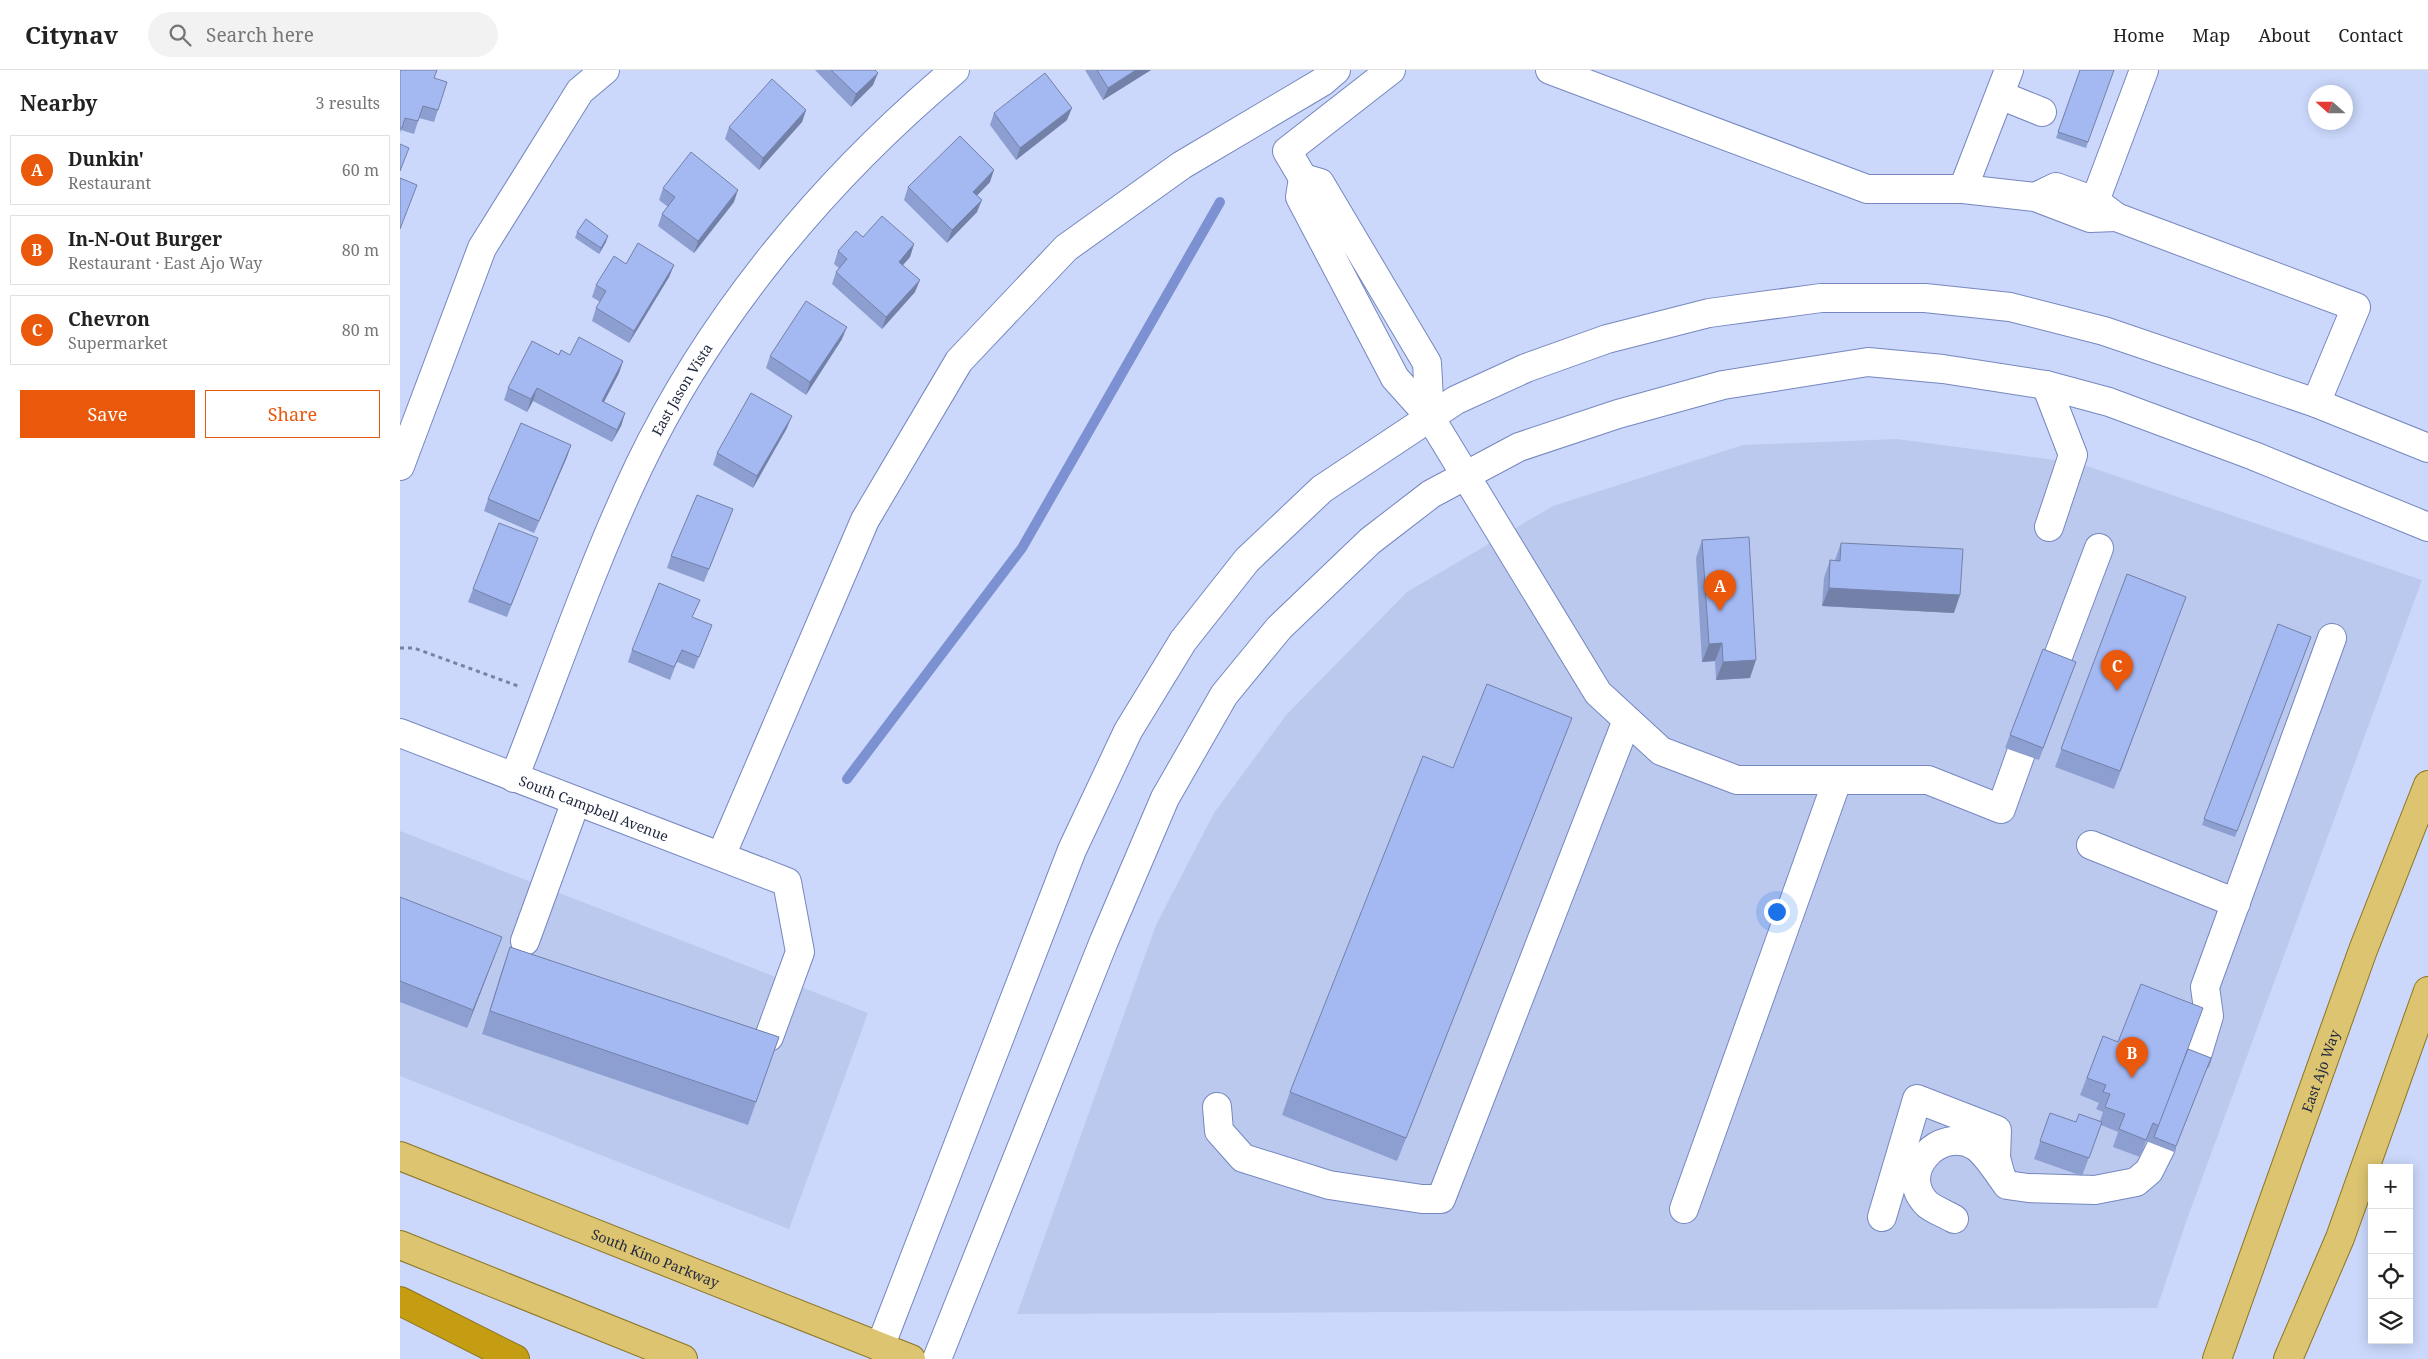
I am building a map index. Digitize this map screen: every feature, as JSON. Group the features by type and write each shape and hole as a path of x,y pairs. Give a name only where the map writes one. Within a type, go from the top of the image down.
{"highway":[{"path":"400,1301 515,1359"}],"main road":[{"name":"East Ajo Way","path":"2217,1359 2363,950 2428,785"},
{"path":"2288,1359 2340,1238 2428,991"},
{"name":"South Kino Parkway","path":"400,1156 878,1353 911,1359"},
{"path":"400,1245 682,1359"}],"street":[{"path":"400,466 482,248 580,91 606,70"},
{"name":"East Jason Vista","path":"514,778 612,526 640,465 671,406 704,353 771,257 811,208 867,149 955,70"},
{"path":"721,856 865,520 959,361 1066,248 1182,165 1322,82 1336,70"},
{"path":"1391,70 1287,150 1302,178 1300,197 1396,378 1430,417 1598,694 1661,751 1737,780 1928,780 2001,809 2021,753"},
{"path":"1550,70 1867,189 1963,189 2035,197 2090,218 2105,209 2144,70"},
{"path":"1963,189 2009,70"},
{"path":"2000,95 2042,112"},
{"path":"1302,178 1320,183 1427,363 1430,417"},
{"path":"2105,209 2356,307 2316,403"},
{"path":"1322,238 1346,226"},
{"path":"878,1353 1072,850 1128,731 1183,641 1247,560 1322,489 1456,400 1526,368 1606,339 1709,313 1822,298 1925,298 2010,307 2104,331 2316,403 2428,448"},
{"path":"937,1359 1104,942 1165,798 1224,695 1279,628 1370,541 1431,494 1519,447 1605,418 1723,385 1868,362 1943,369 2046,385 2109,402 2245,452 2428,527"},
{"path":"2046,385 2073,455 2049,528"},
{"path":"2054,667 2099,548"},
{"path":"2196,1059 2209,1016 2205,987 2332,638"},
{"path":"1218,1107 1219,1131 1243,1158 1329,1185 1441,1199 1627,720"},
{"name":"South Campbell Avenue","path":"400,734 787,882 800,952 769,1037"},
{"path":"1684,1209 1837,781"},
{"path":"525,941 576,801"},
{"path":"2091,845 2236,903"},
{"path":"1882,1217 1916,1099 1997,1130 1996,1158 2002,1178"},
{"path":"1954,1219 1927,1204 1918,1189 1916,1172 1921,1159 1931,1149 1945,1143 1973,1144 1980,1149 2007,1185 2028,1188 2095,1190 2136,1182 2148,1171 2161,1147"}],"path":[{"path":"400,648 414,648 546,696"}],"shaded area":[{"path":"1897,439 2078,463 2422,580 2186,1222 2157,1308 1017,1314 1156,925 1214,813 1287,714 1407,592 1553,506 1743,445"},
{"path":"400,831 868,1013 789,1229 400,1076"}],"building":[{"path":"400,70 437,70 434,78 447,82 438,110 423,106 418,121 405,118 402,128 400,128"},
{"path":"831,70 875,70 878,73 856,94"},
{"path":"1097,70 1136,70 1108,88"},
{"path":"2080,70 2114,70 2088,142 2058,132"},
{"path":"1045,73 1072,108 1020,148 994,113"},
{"path":"772,79 806,110 763,158 729,127"},
{"path":"960,136 994,170 973,192 982,200 952,230 908,187"},
{"path":"400,144 409,148 400,171"},
{"path":"691,152 738,190 698,241 662,214 675,197 663,188"},
{"path":"400,178 417,185 400,229"},
{"path":"882,216 914,244 899,262 920,280 886,317 836,272 847,259 838,251 856,231 863,237"},
{"path":"586,219 608,236 601,248 577,232"},
{"path":"638,243 674,265 634,331 596,308 606,291 596,285 614,256 626,264"},
{"path":"806,301 847,327 810,382 770,356"},
{"path":"579,337 623,361 602,401 625,413 617,430 537,388 531,399 508,388 532,341 559,355 561,350 570,355"},
{"path":"751,393 792,416 757,476 717,453"},
{"path":"521,423 571,445 539,521 488,499"},
{"path":"697,495 733,509 709,569 671,556"},
{"path":"499,523 538,538 511,605 473,589"},
{"path":"1749,537 1756,660 1723,662 1722,643 1709,644 1702,540"},
{"path":"1841,543 1963,549 1960,595 1829,588 1830,560 1840,561"},
{"path":"2127,574 2186,597 2120,771 2061,749"},
{"path":"659,583 700,600 692,617 712,625 699,657 682,650 674,667 632,650"},
{"path":"2278,624 2311,637 2237,831 2204,819"},
{"path":"2043,649 2076,662 2043,748 2010,735"},
{"path":"1487,684 1572,718 1406,1138 1290,1092 1423,756 1453,768"},
{"path":"400,897 502,937 473,1010 400,981"},
{"path":"510,947 779,1037 756,1102 490,1011"},
{"path":"2141,984 2203,1008 2159,1126 2153,1123 2146,1140 2119,1129 2125,1114 2105,1107 2110,1094 2103,1092 2106,1085 2087,1078 2103,1036 2118,1042"},
{"path":"2188,1049 2211,1058 2176,1146 2154,1137"},
{"path":"2050,1113 2076,1122 2079,1114 2102,1122 2089,1158 2040,1141"}],"waterway":[{"path":"847,779 1022,548 1220,202"}],"place":[{"name":"Dunkin'","path":"1720,611"},
{"name":"Chevron","path":"2117,691"},
{"name":"In-N-Out Burger","path":"2132,1078"}]}
